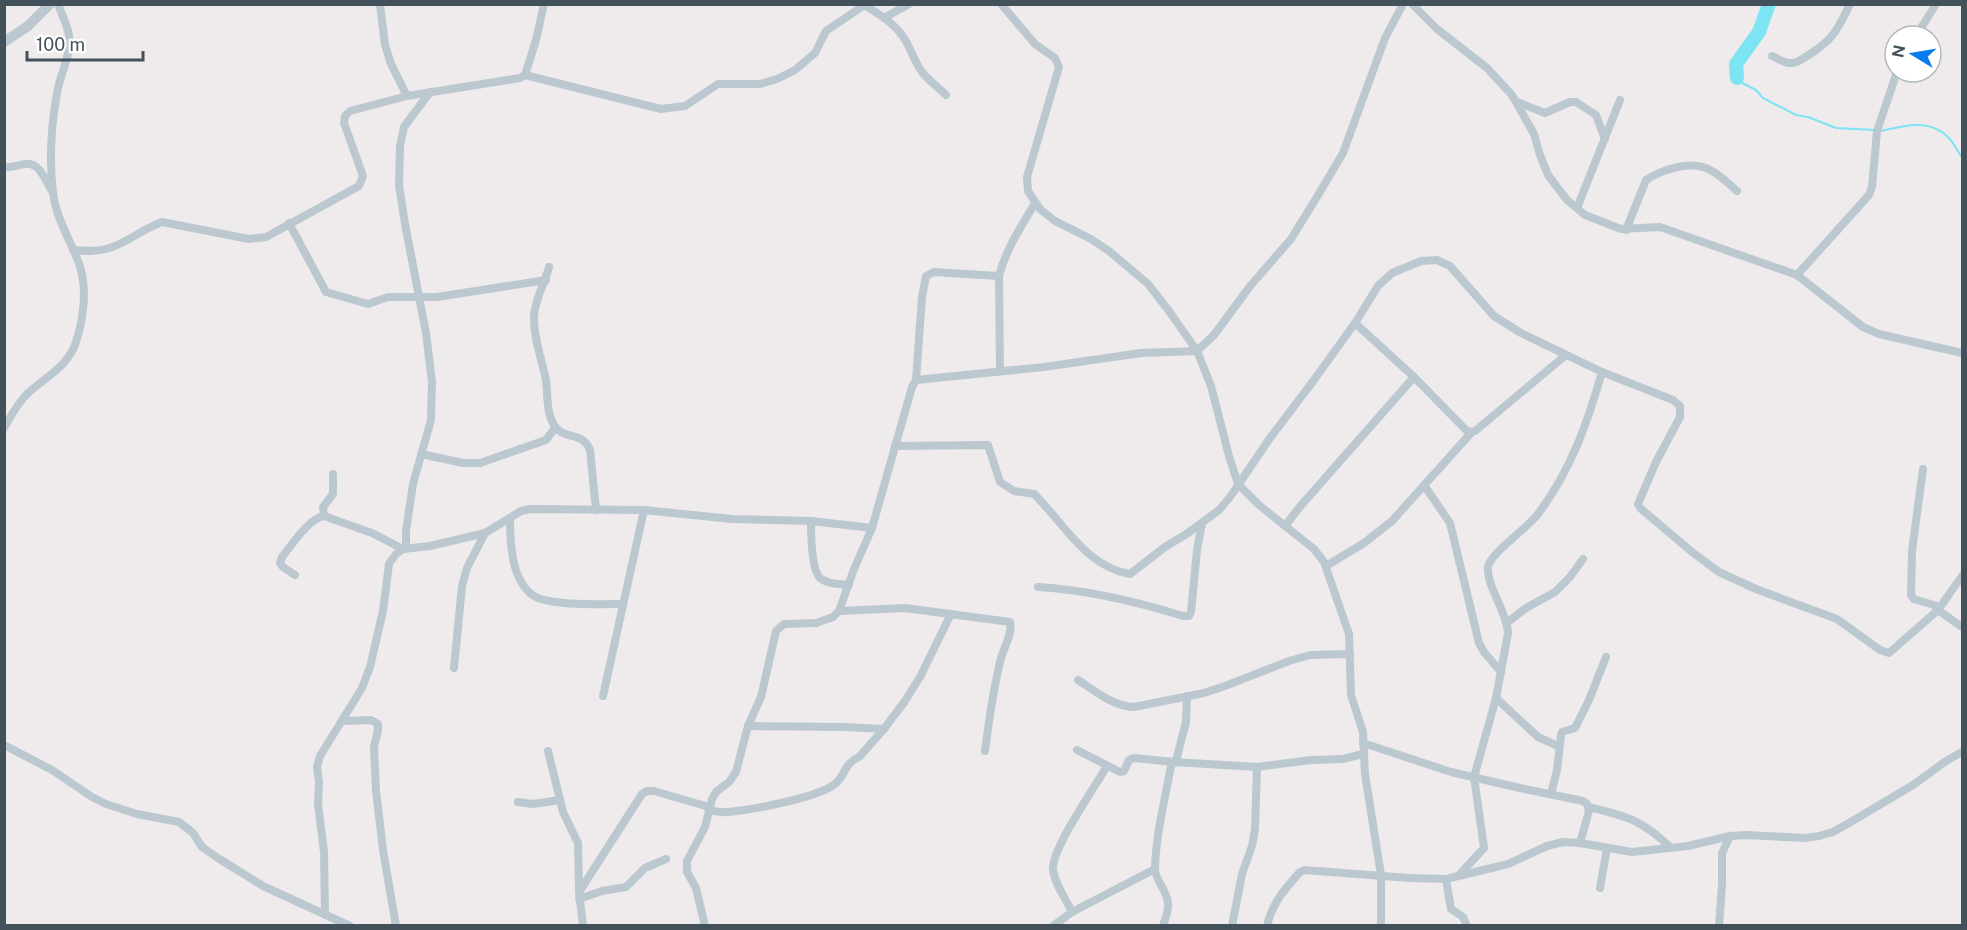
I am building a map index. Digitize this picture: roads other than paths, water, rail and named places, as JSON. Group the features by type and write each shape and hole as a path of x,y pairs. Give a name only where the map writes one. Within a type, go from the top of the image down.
{"street":[{"path":"4,42 28,26 50,4"},
{"path":"4,428 25,396 64,365 72,352 84,305 83,280 79,263 56,210 53,194 52,132 57,90 69,47 69,35 58,4"},
{"path":"380,4 385,45 391,64 407,96"},
{"path":"73,250 106,249 162,222 249,239 266,237 359,186 363,176 344,123 345,116 350,111 407,96 520,78 525,75 544,4"},
{"path":"884,18 909,4"},
{"path":"1001,4 1035,44 1055,58 1059,67 1028,177 1028,191 1035,204 1055,221 1109,251 1148,284 1169,310 1197,351 1211,386 1238,484 1259,505 1314,549 1326,566 1349,634 1351,695 1363,732 1363,754 1381,875 1381,926"},
{"path":"916,380 1000,372 1141,353 1197,351 1214,335 1251,285 1291,239 1317,197 1343,153 1385,38 1403,4"},
{"path":"1412,4 1437,28 1487,68 1512,95 1534,134 1548,175 1559,192 1585,215 1626,230 1660,227 1797,274 1863,327 1879,334 1962,353"},
{"path":"1772,56 1793,64 1820,48 1837,30 1850,4"},
{"path":"525,75 661,109 686,106 718,84 760,84 795,70 815,53 826,31 866,5 899,30 908,45 912,58 924,75 946,94"},
{"path":"1923,24 1934,5"},
{"path":"1797,274 1869,195 1872,187 1877,130 1893,84"},
{"path":"405,549 408,508 431,420 432,382 426,333 399,186 400,146 404,127 430,92"},
{"path":"1577,208 1620,100"},
{"path":"1516,102 1545,113 1570,102 1576,102 1596,115 1605,139"},
{"path":"4,167 34,165 39,168 53,194"},
{"path":"1626,230 1646,180 1674,167 1708,168 1737,190"},
{"path":"1000,372 999,276 1014,238 1035,204"},
{"path":"289,223 326,292 368,304 388,297 418,298 463,294 546,280"},
{"path":"895,446 988,445 1000,482 1014,491 1034,494 1087,553 1100,562 1128,574 1132,573 1219,510 1355,323 1378,286 1392,273 1421,261 1437,260 1450,266 1494,316 1521,333 1602,372 1673,400 1680,406 1680,417 1656,462 1638,504 1692,552 1719,572 1756,589 1837,619 1885,653 1894,649 1939,609 1962,576"},
{"path":"549,267 534,316 549,415 555,428 587,442 590,450 596,510"},
{"path":"705,926 696,888 687,867 689,856 705,827 709,808 716,792 729,782 735,772 748,726 761,697 771,650 779,627 784,624 816,623 833,617 839,611 872,528 912,387 916,380 922,297 926,276 934,272 999,276"},
{"path":"1355,323 1414,377 1464,430 1471,433"},
{"path":"1326,566 1364,543 1392,521 1471,433 1566,355"},
{"path":"1460,875 1484,848 1474,777 1496,698 1507,643 1508,622 1489,578 1488,567 1493,556 1528,526 1555,492 1573,456 1602,372"},
{"path":"1285,526 1298,508 1414,377"},
{"path":"421,454 463,463 480,462 546,440 555,428"},
{"path":"1923,469 1912,551 1911,595 1939,609 1962,627"},
{"path":"324,516 323,507 333,494 333,474"},
{"path":"1424,485 1450,524 1479,643 1501,672"},
{"path":"325,915 324,852 318,804 317,768 320,756 362,688 370,667 383,611 389,564 396,554 405,549 430,546 485,533 521,511 530,509 644,510 732,519 811,521 872,528"},
{"path":"603,696 644,510"},
{"path":"295,575 283,567 280,563 282,558 311,522 319,516 372,533 405,549"},
{"path":"510,518 514,564 525,585 534,596 547,600 623,604"},
{"path":"811,521 815,569 820,578 849,585"},
{"path":"1038,587 1088,592 1151,605 1189,616 1202,523"},
{"path":"454,668 462,586 467,568 485,533"},
{"path":"1508,622 1526,608 1555,592 1583,559"},
{"path":"839,611 905,608 1007,621 1011,625 1001,656 990,705 985,751"},
{"path":"579,896 642,794 647,791 654,791 725,813 800,798 825,790 838,781 850,761 859,757 898,713 920,677 951,614"},
{"path":"1078,680 1125,707 1187,696 1225,686 1289,660 1310,655 1350,654"},
{"path":"1551,794 1562,732 1575,728 1606,657"},
{"path":"1163,926 1168,901 1158,882 1155,869 1172,766 1186,722 1187,696"},
{"path":"1496,698 1538,737 1558,746"},
{"path":"342,721 374,720 378,724 374,747 376,791 382,850 396,926"},
{"path":"748,726 884,729"},
{"path":"1363,743 1422,764 1583,801 1589,807 1630,817 1656,834 1671,848"},
{"path":"4,745 52,770 106,804 129,812 179,822 193,833 202,847 263,886 350,926"},
{"path":"1077,750 1122,772 1129,760 1134,758 1257,767 1311,760 1342,759 1363,754"},
{"path":"548,752 560,800 578,843 579,896 583,926"},
{"path":"1267,926 1273,905 1304,870 1446,879 1508,864 1555,843 1580,843 1632,852 1688,846 1730,836 1805,838 1833,832 1913,785 1962,752"},
{"path":"1072,912 1053,871 1054,863 1064,837 1107,766"},
{"path":"1232,926 1242,874 1253,838 1257,767"},
{"path":"518,802 533,804 560,800"},
{"path":"1580,843 1589,807"},
{"path":"1719,926 1722,853 1730,836"},
{"path":"1600,888 1607,848"},
{"path":"579,896 626,887 642,870 666,859"},
{"path":"1053,926 1072,912 1155,869"},
{"path":"1446,879 1451,909 1463,918 1467,926"}],"waterway":[{"path":"1737,78 1736,64 1759,32 1769,4"},
{"path":"1737,78 1756,90 1763,98 1796,115 1808,117 1836,128 1875,130"},
{"path":"1881,131 1916,125 1933,127 1948,137 1962,157"}]}
